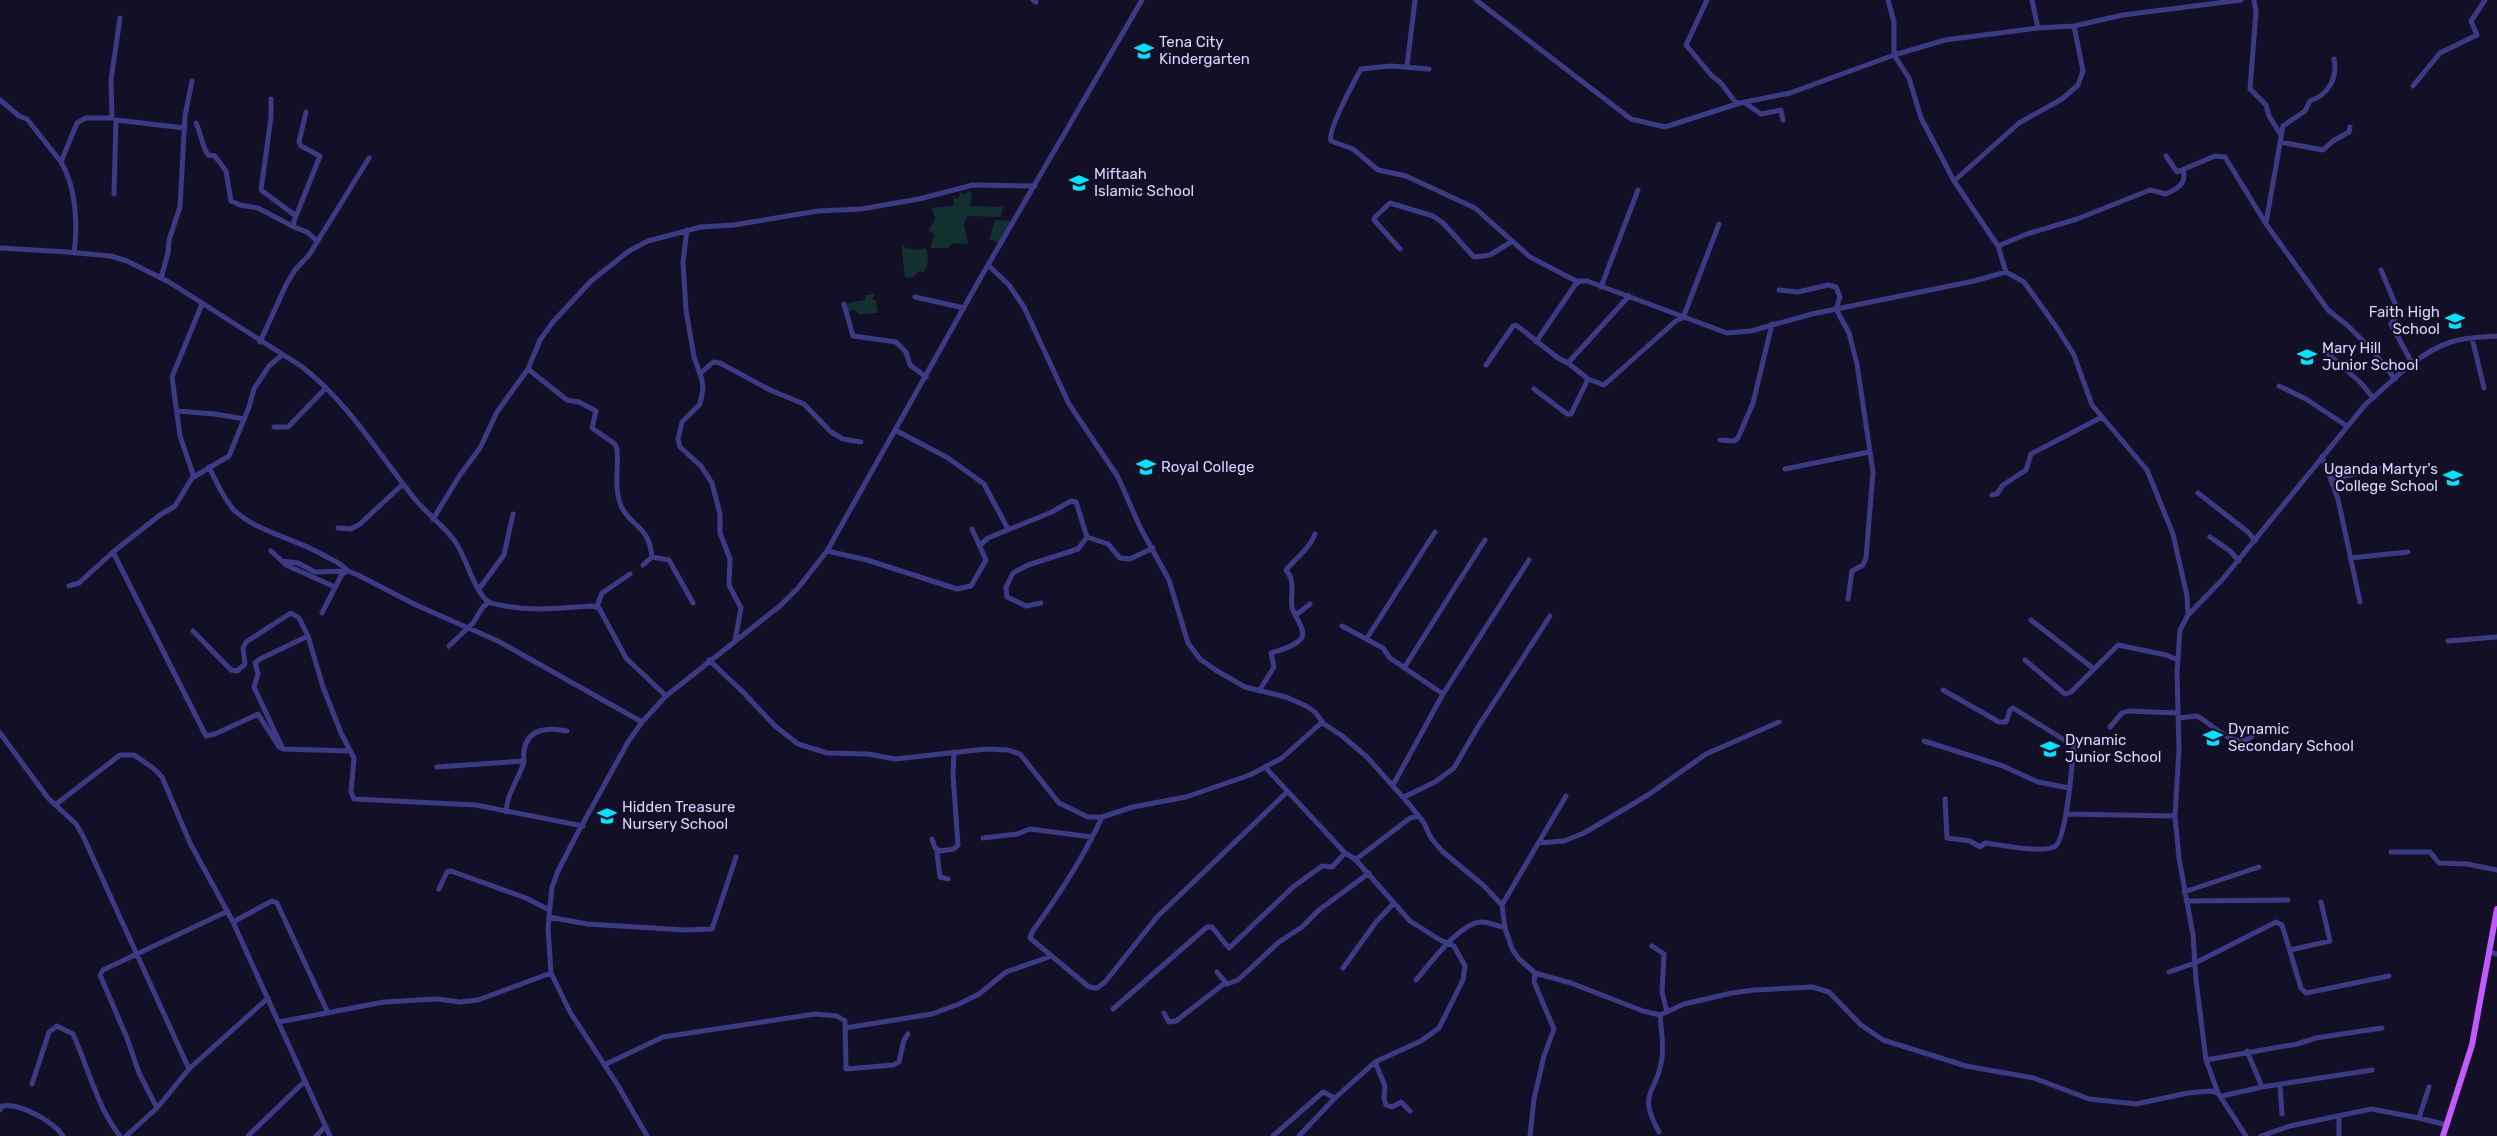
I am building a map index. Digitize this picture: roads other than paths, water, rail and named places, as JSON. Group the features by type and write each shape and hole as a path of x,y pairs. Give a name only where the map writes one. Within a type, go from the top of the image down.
{"main road":[{"path":"2443,1136 2472,1045 2497,909"}],"street":[{"path":"647,1136 570,1012 551,973 549,910 558,871 607,779 642,722 666,696 709,660 781,605 798,588 827,552 841,523 896,430 988,265 1142,0"},
{"path":"1407,66 1415,0"},
{"path":"1476,0 1635,121 1664,128 1737,104 1790,93 1894,55 1945,40 2038,28 2074,26 2123,15 2241,0"},
{"path":"1707,0 1686,45 1712,76 1720,82 1737,104"},
{"path":"1888,0 1894,22 1894,55 1909,78 1921,118 1954,181 1998,246 2006,272 2024,282 2074,355 2092,404 2147,470 2173,534 2187,596 2188,615"},
{"path":"2032,0 2038,28"},
{"path":"2254,0 2256,12 2250,89 2266,105 2269,116 2281,135"},
{"path":"2412,86 2440,53 2477,35 2470,21 2485,0"},
{"path":"61,162 77,123 86,118 112,118 111,80 120,18"},
{"path":"1954,181 2019,123 2062,99 2078,85 2083,71 2074,26"},
{"path":"2266,224 2281,135 2285,124 2305,111 2310,101 2321,97 2331,84 2336,74 2334,59"},
{"path":"1429,69 1407,66 1361,69 1343,104 1336,124 1331,129 1329,136 1331,141 1353,149 1378,170 1406,176 1475,208 1530,257 1578,282 1587,281 1726,333 1751,331 1772,324 1836,309 1974,281 2006,272"},
{"path":"161,278 168,252 168,240 180,207 185,128 192,81"},
{"path":"271,99 271,117 260,190 296,216"},
{"path":"0,100 19,116 27,119 61,162 72,192 76,239 74,252"},
{"path":"1745,103 1761,114 1781,110 1783,120"},
{"path":"294,227 296,216 320,156 300,146 299,142 306,112"},
{"path":"114,194 116,120 185,128"},
{"path":"196,123 203,138 204,149 208,155 215,156 226,171 231,201 240,205 258,208 307,232 317,241"},
{"path":"2280,142 2324,150 2333,141 2349,132 2350,127"},
{"path":"2166,156 2173,170 2177,172 2215,156 2223,156 2266,224 2328,310 2366,345 2395,379"},
{"path":"260,342 286,285 317,241 368,158"},
{"path":"1998,246 2027,234 2077,219 2150,190 2166,194 2181,186 2184,178 2183,170"},
{"path":"434,519 460,475 480,448 497,412 528,370 546,331 591,281 629,251 648,241 687,230 818,212 861,209 973,185 1035,186"},
{"path":"1601,287 1638,190"},
{"path":"1400,249 1374,220 1390,203 1433,216 1443,223 1474,257 1490,255 1511,242"},
{"path":"1683,318 1719,224"},
{"path":"687,230 682,262 686,310 694,357 703,384 701,400 696,408 684,419 678,439 680,446 702,466 712,483 720,514 720,533 730,559 729,585 741,608 735,641"},
{"path":"0,248 74,252 111,256 127,261 161,278 301,366 326,388 356,421 403,484 453,538 462,552 479,589 489,602 539,610 597,606 602,610 626,658 666,696"},
{"path":"988,265 1009,285 1024,307 1065,397 1082,427 1118,477 1140,528 1153,548 1169,580 1188,643 1200,659 1245,687 1286,697 1306,706 1315,712 1324,724 1341,735 1404,797 1431,838 1442,851 1483,885 1502,905 1505,928 1515,954 1535,973 1571,983 1643,1012 1660,1015 1684,1004 1732,993 1812,987 1829,992 1862,1025 1883,1040 1966,1066 2034,1078 2089,1099 2136,1104 2199,1091 2220,1094 2372,1070"},
{"path":"2381,270 2399,313 2391,324 2413,365"},
{"path":"1536,342 1578,282"},
{"path":"1779,290 1798,292 1836,286 1840,296 1836,309 1849,333 1857,364 1873,472 1866,558 1864,563 1852,571 1848,599"},
{"path":"1568,363 1629,296"},
{"path":"915,298 964,308"},
{"path":"194,477 180,436 172,377 202,304"},
{"path":"844,304 853,336 896,342 906,352 910,365 926,377"},
{"path":"1486,365 1514,326 1520,326 1536,342 1588,379 1599,385 1604,385 1677,320 1683,318"},
{"path":"1720,440 1734,441 1738,438 1752,403 1772,324"},
{"path":"2246,1136 2220,1094 2206,1060 2193,935 2184,892 2174,816 2179,749 2178,660 2180,630 2188,615 2238,561 2322,456 2373,398 2433,350 2450,342 2497,336"},
{"path":"2472,338 2484,388"},
{"path":"2324,350 2362,384 2373,398"},
{"path":"69,586 79,583 113,552 160,515 175,506 188,482 194,477 229,456 254,389 269,366 282,355"},
{"path":"700,374 713,362 720,363 770,390 804,404 831,432 843,439 861,442"},
{"path":"528,370 567,400 579,402 596,411 592,428 615,444 617,449 616,487 619,501 623,510 646,536 652,557"},
{"path":"1534,389 1568,414 1571,414 1588,379"},
{"path":"2279,386 2306,399 2347,426"},
{"path":"274,427 288,427 326,388"},
{"path":"177,411 215,414 244,419"},
{"path":"1992,495 1997,494 2003,485 2026,470 2031,454 2102,417"},
{"path":"896,430 948,458 984,484 1008,529"},
{"path":"1785,469 1869,452"},
{"path":"2322,456 2332,479 2360,602"},
{"path":"209,467 226,499 241,515 274,533 308,546 344,566 348,571 466,628 498,641 642,722"},
{"path":"2332,479 2387,467"},
{"path":"338,528 351,529 360,524 403,484"},
{"path":"2198,493 2248,532 2255,540"},
{"path":"980,545 988,538 1052,512 1071,501 1076,502 1087,537"},
{"path":"479,589 495,571 504,555 513,514"},
{"path":"827,552 867,560 957,589 971,586 985,564 986,560 972,529"},
{"path":"1368,638 1435,532"},
{"path":"1259,691 1274,667 1271,653 1295,643 1302,637 1303,632 1293,611 1293,584 1286,570 1303,550 1312,544 1316,534"},
{"path":"1087,537 1108,544 1120,558 1130,559 1153,548"},
{"path":"1041,603 1026,606 1007,597 1006,587 1009,577 1028,565 1078,549 1087,537"},
{"path":"2210,537 2230,551 2238,561"},
{"path":"1404,668 1485,540"},
{"path":"271,551 286,565 335,587"},
{"path":"113,552 206,736 215,734 258,714 279,747 283,749 349,751"},
{"path":"2350,558 2408,552"},
{"path":"643,565 652,557"},
{"path":"652,557 669,560 693,603"},
{"path":"1393,785 1443,694 1529,560"},
{"path":"282,561 298,564 315,572 348,571"},
{"path":"322,613 342,574 348,571"},
{"path":"597,606 602,593 630,574"},
{"path":"449,646 473,623 483,607 489,602"},
{"path":"1296,615 1310,604"},
{"path":"193,631 231,670 238,671 245,664 243,648 246,642 291,612 299,618 308,636 324,687 349,751 354,758 351,792 354,799 453,802 583,826"},
{"path":"1404,797 1435,782 1454,768 1476,730 1550,616"},
{"path":"2031,620 2094,670"},
{"path":"1342,626 1358,637 1368,638 1383,648 1390,658 1443,694"},
{"path":"283,749 254,687 258,674 255,663 308,636"},
{"path":"2448,641 2497,637"},
{"path":"2025,660 2065,694 2071,692 2118,645 2166,655 2178,660"},
{"path":"709,660 786,737 798,744 827,753 868,754 895,758 986,749 1016,752 1020,754 1059,803 1077,814 1102,817 1133,807 1186,797 1222,786 1266,768 1294,749 1320,724 1324,724"},
{"path":"1943,690 1999,722 2006,722 2010,710 2013,708 2074,746 2062,837 2054,847 2032,848 1985,843 1980,847 1970,841 1946,837 1945,799"},
{"path":"2110,726 2122,713 2128,711 2197,716 2227,737 2237,741 2245,741 2252,736"},
{"path":"1538,843 1564,841 1584,834 1648,796 1706,754 1779,722"},
{"path":"506,812 509,794 524,762 524,751 531,734 546,729 567,731"},
{"path":"0,733 23,768 55,805 76,824 83,836 189,1069"},
{"path":"1924,741 2003,766 2038,782 2069,788"},
{"path":"932,839 935,848 940,851 954,849 958,845 954,752"},
{"path":"55,805 120,755 134,755 153,768 162,778 190,843 228,911 330,1136"},
{"path":"436,767 524,762"},
{"path":"1266,768 1286,792 1345,853 1356,860 1410,921 1454,946 1465,966 1462,980 1439,1028 1421,1041 1375,1062 1335,1098 1299,1136"},
{"path":"1102,817 1069,880 1032,932 1030,938 1089,987 1097,988 1105,982 1156,917 1286,792"},
{"path":"1502,905 1566,796"},
{"path":"2066,814 2174,816"},
{"path":"1356,860 1410,818 1418,816"},
{"path":"983,838 1017,834 1030,829 1092,837"},
{"path":"940,851 937,853 938,872 940,877 948,879"},
{"path":"2391,852 2428,852 2433,854 2436,862 2439,863 2467,864 2497,870"},
{"path":"1113,1009 1207,927 1212,927 1229,948 1293,887 1322,866 1332,867 1345,853"},
{"path":"549,917 587,924 686,930 712,929 736,857"},
{"path":"2184,892 2259,867"},
{"path":"439,889 447,872 451,872 526,898 549,910"},
{"path":"1217,972 1225,982 1230,984 1238,980 1279,942 1302,927 1319,910 1368,873"},
{"path":"2186,901 2288,900"},
{"path":"233,922 272,901 277,903 328,1013"},
{"path":"2290,950 2330,941 2321,902"},
{"path":"1343,968 1376,922 1394,904"},
{"path":"157,1108 139,1073 127,1038 100,978 103,970 228,911"},
{"path":"1416,980 1448,944 1469,926 1482,922 1505,928"},
{"path":"2168,972 2195,963 2273,922 2282,925 2301,988 2306,993 2389,976"},
{"path":"1652,946 1664,954 1662,992 1667,1012"},
{"path":"2490,952 2497,954"},
{"path":"845,1028 932,1014 979,994 1006,972 1052,956"},
{"path":"279,1022 384,1002 437,999 460,1002 478,1000 551,973"},
{"path":"1530,1136 1534,1098 1544,1056 1554,1029 1534,982 1535,973"},
{"path":"1164,1013 1170,1022 1176,1021 1225,982"},
{"path":"126,1136 157,1108 189,1069 268,998"},
{"path":"604,1065 657,1040 683,1034 815,1014 837,1016 845,1021 846,1069 898,1062 904,1040 908,1034"},
{"path":"1659,1132 1647,1105 1649,1093 1657,1077 1663,1056 1660,1015"},
{"path":"32,1084 49,1032 57,1026 73,1034 94,1086 114,1128 120,1136"},
{"path":"2206,1060 2247,1051 2382,1028"},
{"path":"2247,1051 2262,1087"},
{"path":"1375,1062 1385,1086 1384,1098 1386,1105 1392,1107 1402,1103 1410,1111"},
{"path":"248,1136 304,1082"},
{"path":"2280,1085 2282,1114"},
{"path":"2419,1118 2429,1087"},
{"path":"1273,1136 1323,1092 1335,1098"},
{"path":"0,1110 2,1106 7,1105 27,1111 52,1123 63,1136"},
{"path":"2261,1136 2290,1126 2371,1109 2419,1118 2447,1126"},
{"path":"2339,1116 2339,1136"},
{"path":"316,1136 325,1127"}],"place":[{"name":"Tena City Kindergarten","path":"1144,51"},
{"name":"Miftaah Islamic School","path":"1079,183"},
{"name":"Faith High School","path":"2455,321"},
{"name":"Mary Hill Junior School","path":"2307,357"},
{"name":"Royal College","path":"1146,467"},
{"name":"Uganda Martyr's College School","path":"2453,478"},
{"name":"Dynamic Secondary School","path":"2213,738"},
{"name":"Dynamic Junior School","path":"2050,749"},
{"name":"Hidden Treasure Nursery School","path":"607,816"}]}
